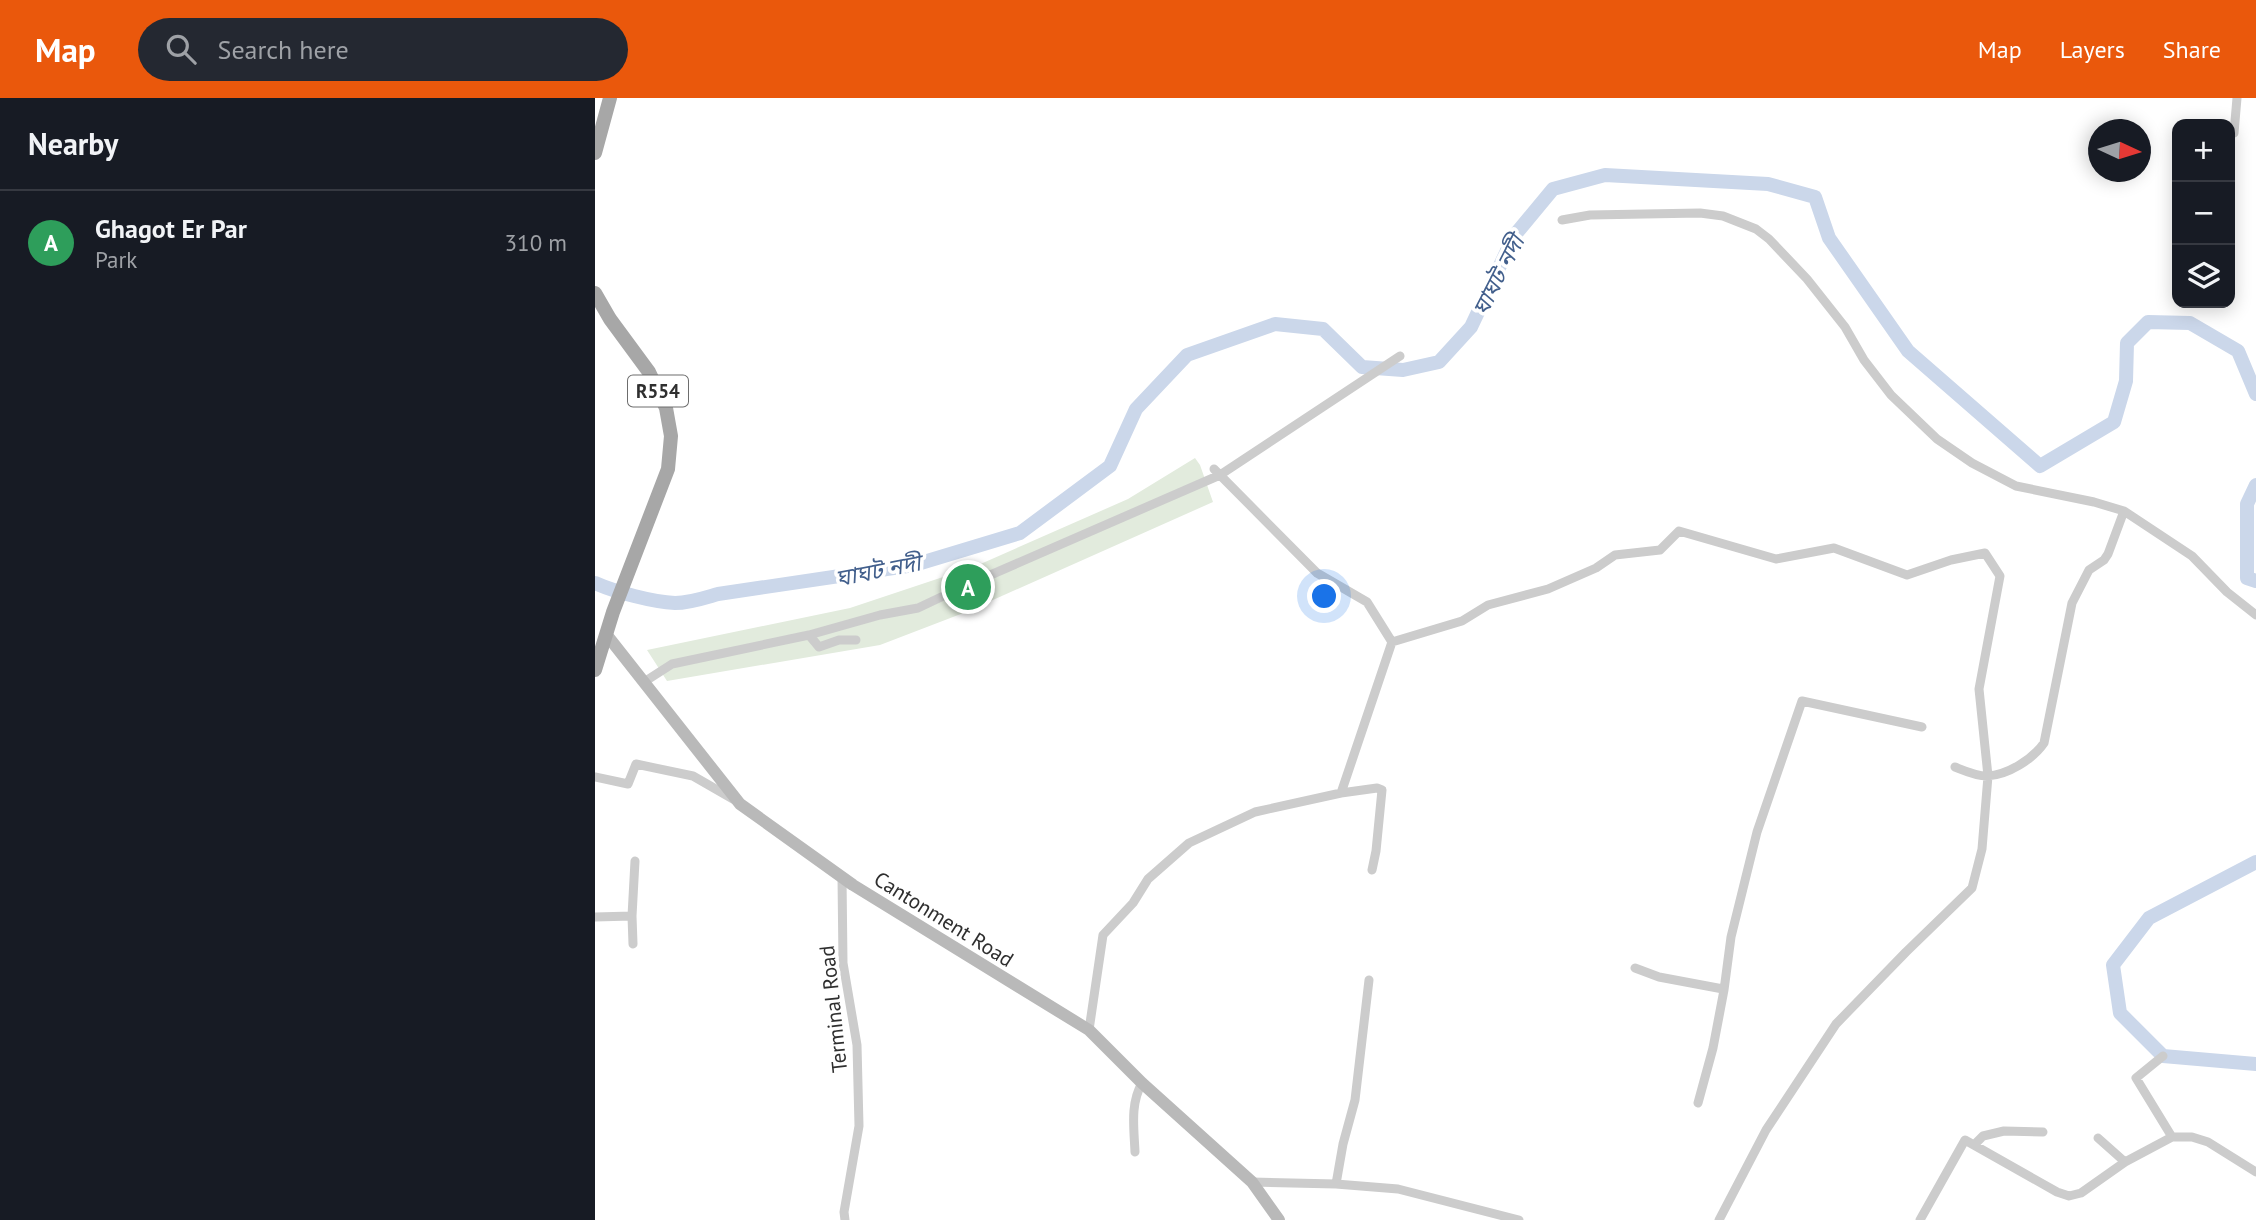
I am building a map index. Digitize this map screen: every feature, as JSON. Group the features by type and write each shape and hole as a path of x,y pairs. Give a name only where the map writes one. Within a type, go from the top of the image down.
{"main road":[{"path":"595,153 610,98"},
{"name":"R554","path":"595,293 610,319 649,372 666,408 671,436 668,468 606,634"},
{"path":"596,666 606,634"}],"street":[{"path":"2235,121 2237,98"},
{"path":"1562,220 1590,215 1700,213 1723,216 1756,229 1807,279 1845,327 1864,360 1891,395 1937,439 1972,463 2017,486 2124,511 2192,556 2227,592 2256,615"},
{"path":"644,682 672,664 809,635 880,615 918,608 1217,472 1400,356"},
{"path":"1217,472 1317,573 1367,601 1392,642 1342,793"},
{"path":"1955,767 1977,775 2000,774 2036,755 2045,743 2072,603 2089,570 2108,554 2124,511"},
{"path":"1392,642 1462,621 1488,605 1548,589 1596,568 1615,555 1660,550 1679,531 1776,559 1834,548 1907,575 1985,552 2000,576 1979,689 1988,776 1982,849 1972,888 1836,1024 1766,1130 1719,1220"},
{"name":"Cantonment Road","path":"606,634 740,804 842,877 1089,1030 1142,1083 1252,1182 1279,1220"},
{"path":"809,635 819,647 839,640 856,640"},
{"path":"1698,1103 1713,1048 1731,937 1757,832 1802,701 1922,727"},
{"path":"595,777 628,784 636,764 660,768 693,776 740,804"},
{"path":"1089,1030 1103,935 1133,903 1148,879 1189,843 1255,812 1377,788 1382,790 1372,870"},
{"path":"633,944 635,861"},
{"name":"Terminal Road","path":"842,877 843,963 857,1045 859,1126 844,1212 845,1220"},
{"path":"595,917 632,916"},
{"path":"1635,968 1660,977 1723,989"},
{"path":"1336,1184 1355,1100 1369,980"},
{"path":"2163,1056 2136,1077 2172,1137"},
{"path":"1136,1152 1133,1112 1137,1092 1142,1083"},
{"path":"1974,1145 1983,1136 2004,1131 2043,1132"},
{"path":"1920,1220 1965,1140 2057,1192 2069,1196 2081,1193 2125,1161 2172,1137 2192,1137 2209,1142 2256,1172"},
{"path":"2098,1138 2125,1161"},
{"path":"1252,1182 1398,1189 1519,1220"}],"shaded area":[{"path":"1195,458 1213,502 966,612 880,645 667,681 647,650 850,608 976,566 1128,499"}],"waterway":[{"name":"ঘাঘট নদী","path":"595,583 645,599 686,602 718,594 914,565 1020,533 1110,466 1136,409 1187,355 1275,324 1323,329 1362,367 1403,370 1439,362 1471,327 1514,236 1553,189 1605,175 1768,184 1815,197 1829,238 1908,351 2040,466 2114,422 2126,381 2127,343 2148,322 2190,323 2238,351 2256,394"},
{"name":"ঘাঘট নদী","path":"2256,485 2247,504 2247,578 2256,581"},
{"name":"ঘাঘট নদী","path":"2256,862 2149,918 2113,965 2120,1013 2163,1056 2256,1064"}],"place":[{"name":"Ghagot Er Par","path":"968,587"}]}
